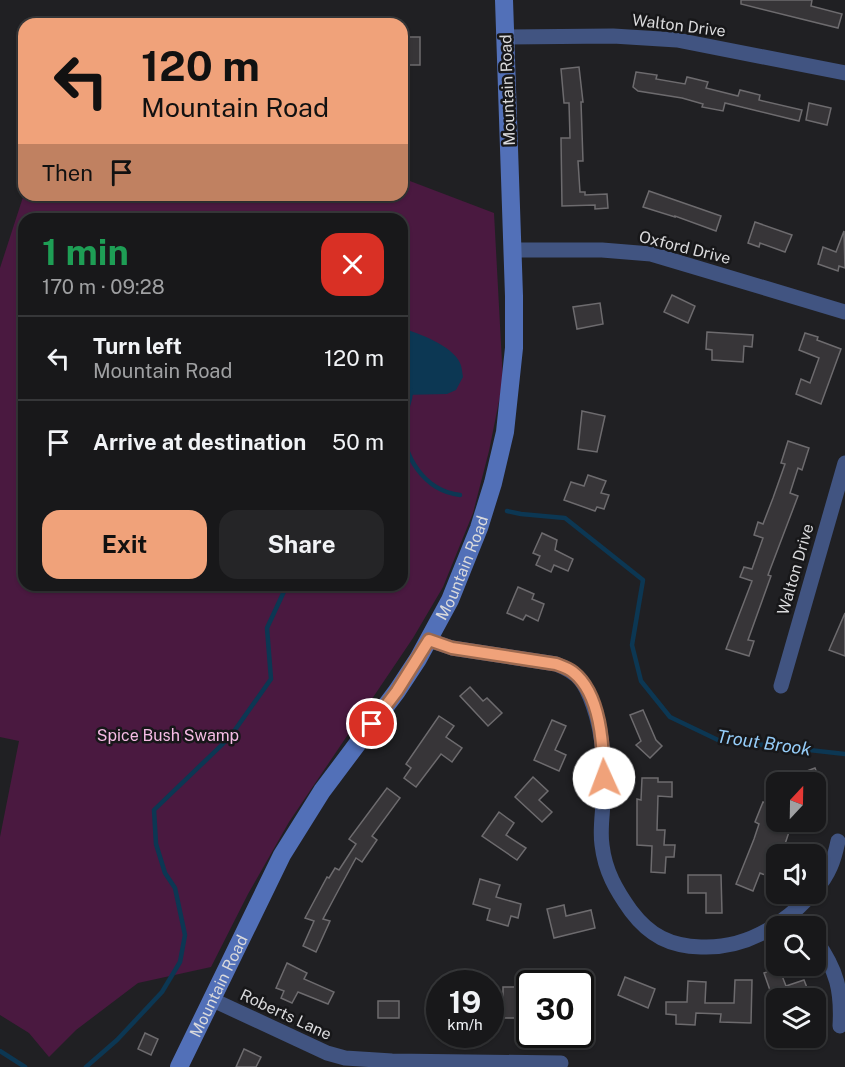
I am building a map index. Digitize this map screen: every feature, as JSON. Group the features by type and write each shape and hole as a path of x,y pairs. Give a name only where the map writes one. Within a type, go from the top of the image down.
{"main road":[{"name":"Mountain Road","path":"180,1067 252,916 299,825 397,691 429,640 450,600 472,548 493,483 505,432 513,348 514,296 504,0"}],"street":[{"name":"Walton Drive","path":"506,38 613,36 678,40 845,73"},
{"name":"Oxford Drive","path":"512,250 602,250 651,254 845,312"},
{"name":"Walton Drive","path":"781,686 845,463"},
{"path":"429,640 452,648 556,664 571,670 580,679 588,691 598,719 603,745 601,842 606,867 615,887 642,925 664,940 686,946 711,947 736,944 759,936 792,915 802,904"},
{"path":"826,876 833,864 838,841"},
{"path":"826,957 833,968 838,985 841,1005 840,1026"},
{"name":"Roberts Lane","path":"213,1000 327,1053 345,1058 392,1061 561,1063"}],"green space":[{"name":"Spice Bush Swamp","path":"408,180 494,213 503,381 489,451 473,513 443,587 413,638 289,822 248,894 211,967 138,983 76,1030 49,1057 29,1033 0,1015 0,837 19,741 0,737 0,268 22,201 408,201"}],"water":[{"path":"408,330 443,346 456,357 461,365 463,377 456,390 447,394 408,395"}],"building":[{"path":"741,0 812,0 811,6 842,14 838,28 741,4"},
{"path":"408,37 420,37 420,65 408,65"},
{"path":"579,67 583,102 581,102 583,161 578,161 580,192 585,192 585,195 607,194 608,208 595,209 595,205 562,206 561,138 570,138 569,103 564,103 561,69"},
{"path":"636,72 657,75 656,79 685,84 687,77 708,82 706,88 738,96 740,90 760,95 759,100 802,110 799,121 725,103 723,111 702,107 703,104 682,98 638,91 633,87"},
{"path":"809,103 831,108 827,125 806,120"},
{"path":"649,191 721,216 716,231 643,207"},
{"path":"755,222 792,235 785,252 760,243 759,247 748,243"},
{"path":"844,231 845,268 839,266 838,271 818,264 823,247 836,252"},
{"path":"672,295 695,306 688,323 664,312"},
{"path":"600,303 603,324 577,329 573,307"},
{"path":"707,332 753,335 752,347 744,346 743,362 712,360 712,350 706,349"},
{"path":"805,333 841,349 821,404 796,394 801,379 810,383 819,358 799,350"},
{"path":"582,411 605,416 597,452 578,449"},
{"path":"788,441 809,448 802,470 798,468 790,493 798,496 768,575 771,576 748,640 754,641 749,656 726,649 752,581 740,577 744,567 752,569 763,538 754,535 758,522 763,524 773,498 785,464 781,463"},
{"path":"588,475 606,481 601,493 609,495 604,509 597,507 595,511 564,500 571,482 584,486"},
{"path":"542,533 557,540 555,550 573,559 568,571 554,565 551,572 536,565 540,556 533,553"},
{"path":"518,587 534,594 532,599 544,604 538,621 526,615 523,620 507,613"},
{"path":"845,613 845,656 829,650"},
{"path":"470,687 483,701 487,698 502,713 488,726 460,696"},
{"path":"643,710 656,740 662,746 650,758 636,745 641,741 630,715"},
{"path":"439,716 454,726 446,737 462,748 452,762 441,754 416,787 404,778 411,768 406,764"},
{"path":"552,720 566,726 555,750 566,755 559,771 534,760"},
{"path":"815,768 817,772 804,772"},
{"path":"533,777 548,791 539,800 552,812 542,822 515,797"},
{"path":"642,778 658,778 658,782 672,782 672,797 658,796 657,830 665,830 664,845 675,845 674,857 666,857 665,873 651,872 652,846 637,845 637,799 641,800"},
{"path":"387,788 400,798 372,836 377,840 362,862 356,858 339,889 323,919 330,921 316,952 303,946 314,921 305,918 327,877 329,878 335,868 339,870 356,844 349,839"},
{"path":"763,802 766,803 766,832 789,832 785,844 766,844 766,875 760,873 753,891 736,884 759,824 755,822"},
{"path":"499,812 514,823 506,835 526,848 517,860 482,836"},
{"path":"688,875 721,875 722,913 706,913 706,893 688,893"},
{"path":"480,879 500,885 496,897 521,904 518,918 511,916 508,926 487,920 490,909 473,904"},
{"path":"564,905 566,916 591,910 595,928 554,938 547,909"},
{"path":"287,963 307,973 304,979 334,992 328,1004 298,992 292,1003 281,998 284,991 276,988"},
{"path":"766,972 766,976 782,976 786,986 804,980 807,988 769,988 764,973"},
{"path":"625,977 655,989 648,1008 618,995"},
{"path":"735,980 752,980 751,1023 720,1022 721,1014 696,1013 695,1025 676,1024 676,1015 666,1014 666,1002 687,1002 688,981 706,982 705,1003 734,1003"},
{"path":"504,987 516,987 516,1018 504,1018"},
{"path":"378,1001 399,1001 399,1018 378,1018"},
{"path":"145,1033 158,1039 151,1055 138,1049"},
{"path":"244,1049 261,1057 256,1067 236,1067"}],"waterway":[{"name":"Trout Brook","path":"408,406 411,390"},
{"name":"Trout Brook","path":"408,450 411,459 426,479 436,487 460,495"},
{"name":"Trout Brook","path":"507,511 565,518 643,580 632,645 641,681 670,717 718,740 845,754"},
{"name":"Trout Brook","path":"86,1067 117,1040 162,992 180,962 185,935 175,888 165,873 156,844 154,810 230,737 271,679 267,628 284,591"},
{"path":"0,1051 25,1067"}],"route":[{"path":"372,724 397,691 429,640 452,648 556,664 571,670 588,691 598,719 603,745 604,778"}]}
